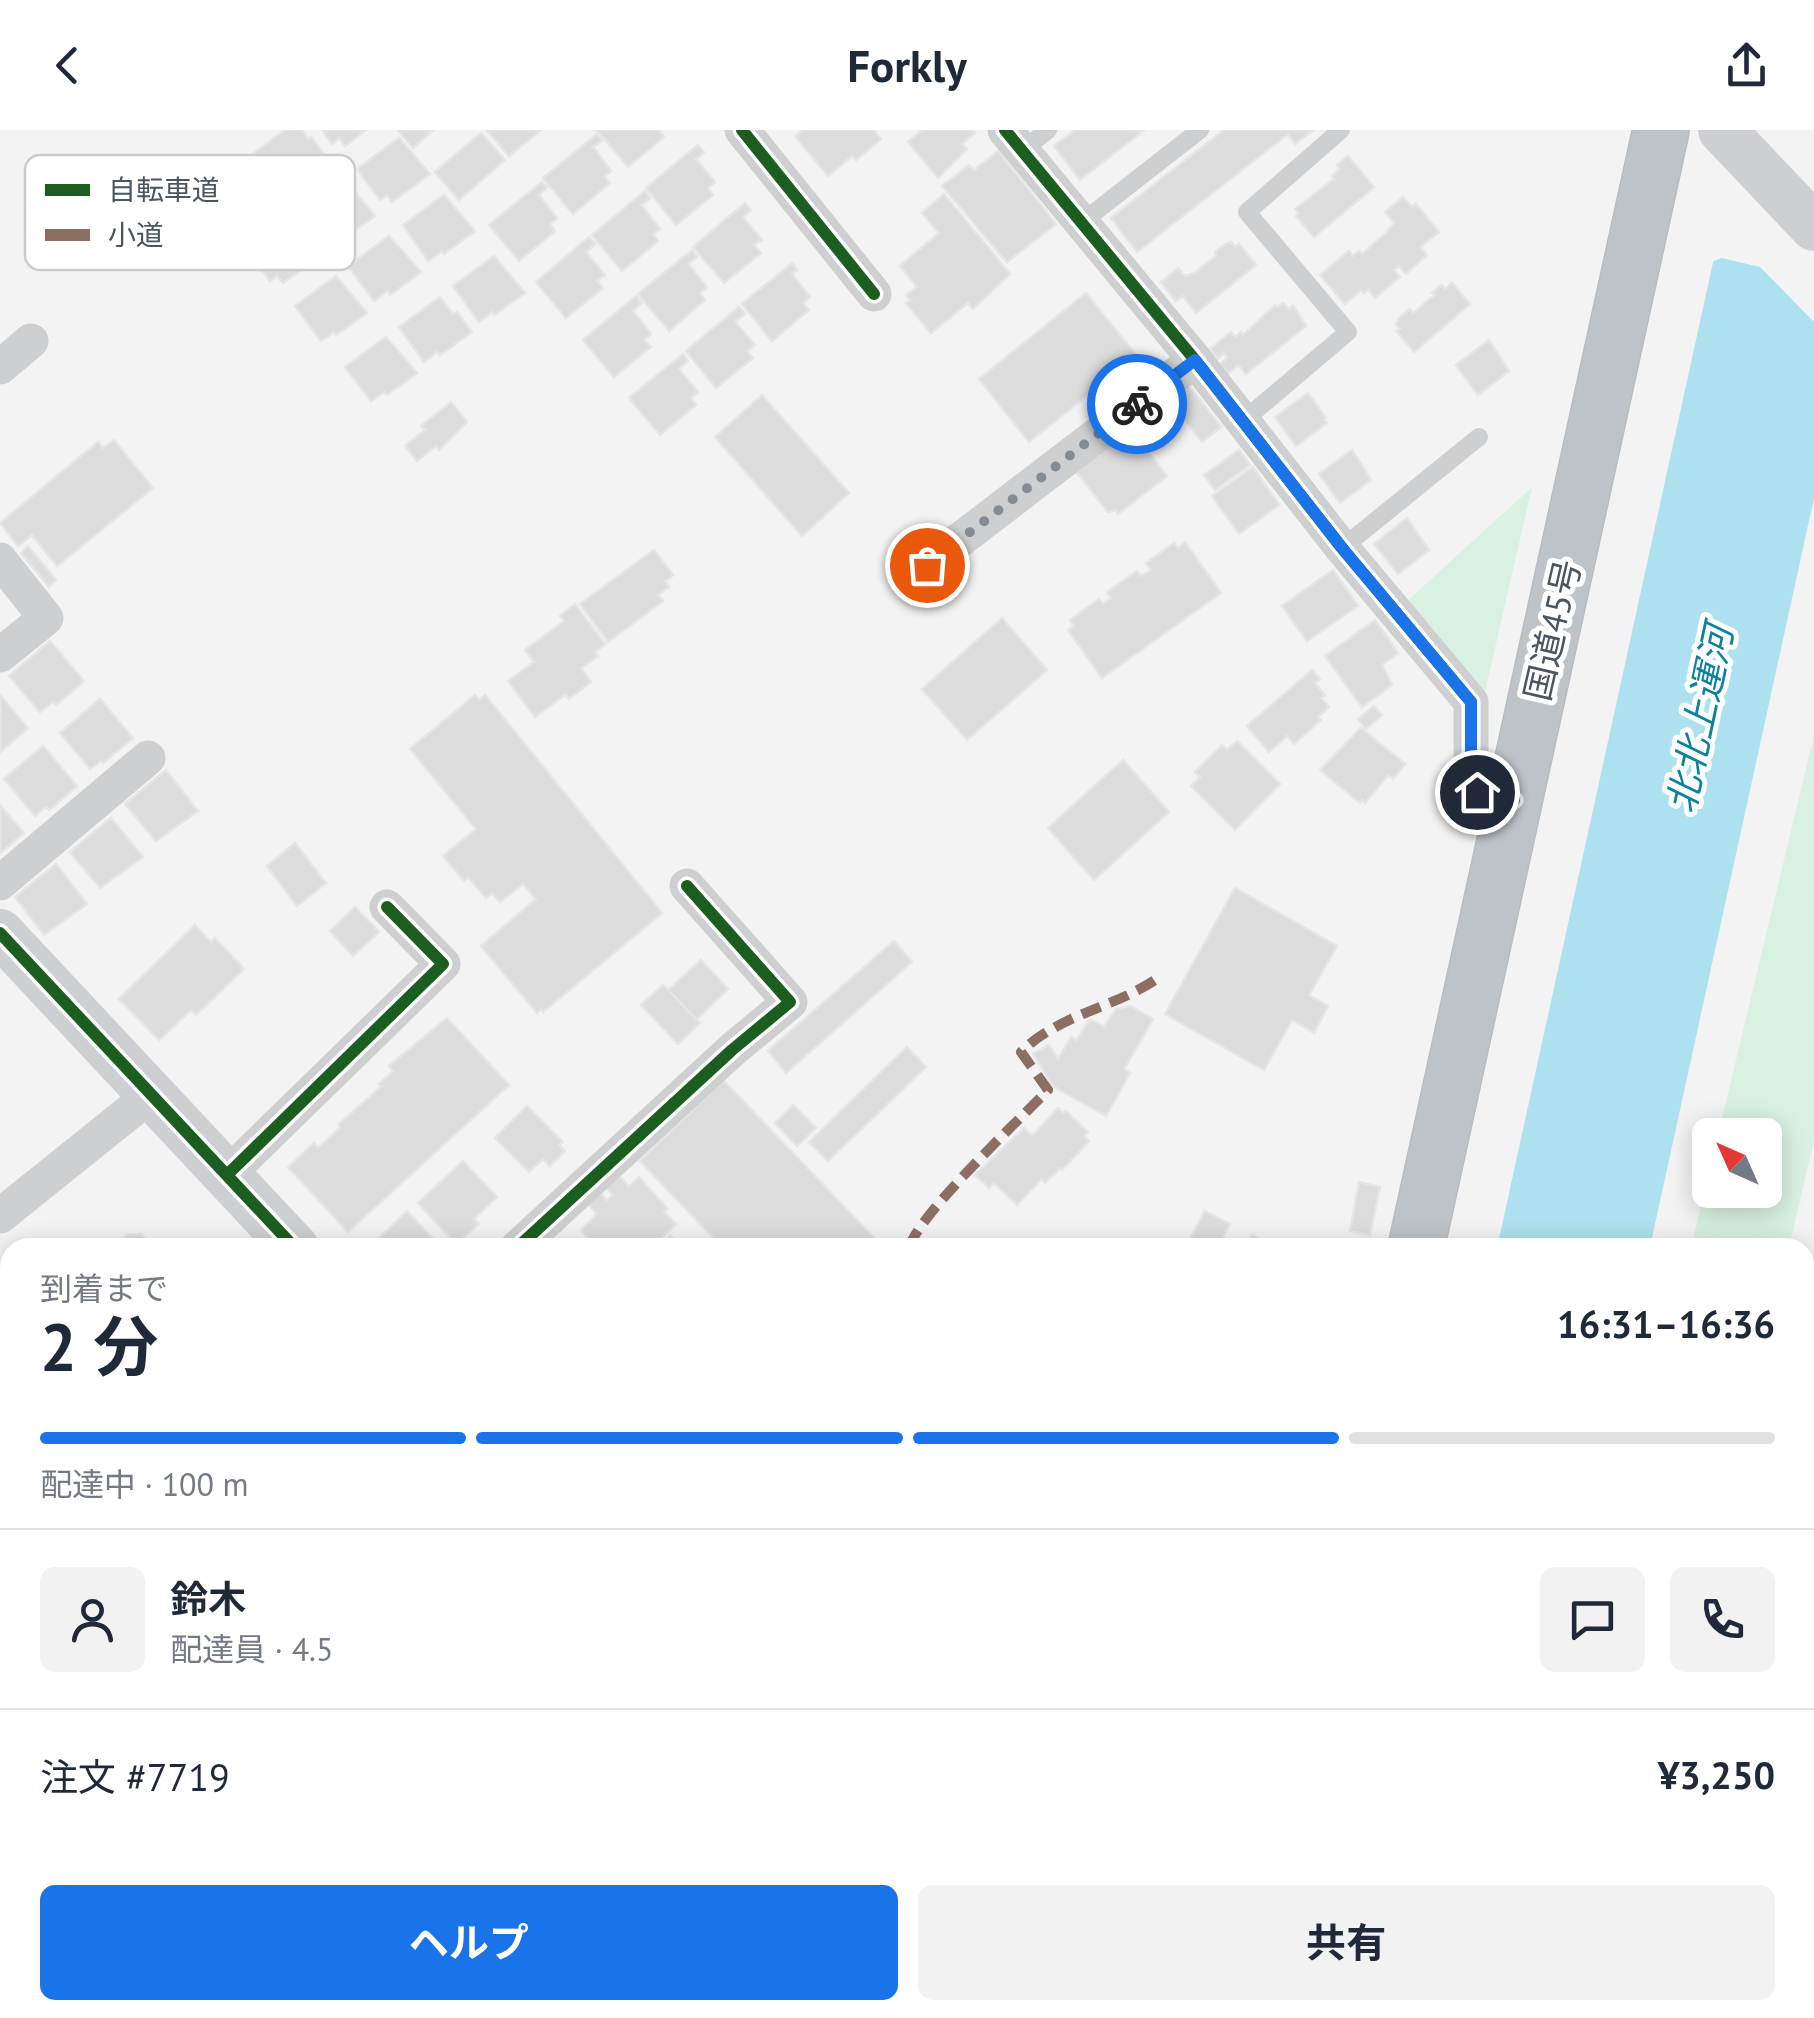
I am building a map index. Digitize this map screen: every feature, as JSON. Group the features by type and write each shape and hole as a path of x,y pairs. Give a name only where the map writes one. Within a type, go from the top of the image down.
{"highway":[{"name":"国道45号","path":"1418,1238 1661,130"}],"street":[{"path":"742,130 874,294"},
{"path":"1722,130 1814,226"},
{"path":"1025,137 1082,222 1342,548 1471,702 1471,791 1514,800"},
{"path":"0,367 31,341"},
{"path":"927,565 1195,360"},
{"path":"0,560 46,618 0,656"},
{"path":"0,884 148,758"},
{"path":"528,1238 790,1002 687,886"},
{"path":"229,1173 444,964 387,907"},
{"path":"0,933 287,1238"},
{"path":"0,1216 152,1094"}],"lane":[{"path":"1082,222 1200,130"},
{"path":"1242,421 1348,332 1247,212 1341,130"},
{"path":"1342,548 1479,437"}],"green space":[{"path":"1532,487 1484,696 1405,603"},
{"path":"1814,735 1814,1141 1791,1238 1693,1238 1700,1208 1782,1208 1782,1118 1722,1118"}],"water":[{"name":"北北上運河","path":"1742,130 1814,130 1814,498 1652,1238 1499,1238"}],"pier":[{"path":"1737,130 1814,130 1814,322 1760,267 1722,258 1708,263"}],"building":[{"path":"285,130 302,130 325,155 255,155"},
{"path":"322,130 366,130 345,146 339,138 332,144"},
{"path":"398,130 433,130 413,148"},
{"path":"487,130 541,130 509,156"},
{"path":"597,130 659,130 664,137 628,167"},
{"path":"803,130 874,130 881,139 828,176 795,136"},
{"path":"922,130 975,133 962,144 967,149 938,178 908,142"},
{"path":"1075,130 1144,130 1080,180 1054,146"},
{"path":"1224,130 1313,130 1295,144 1288,134 1137,252 1111,218"},
{"path":"481,133 505,160 459,200 435,172"},
{"path":"597,134 602,140 593,147 611,171 604,177 610,183 573,214 543,178"},
{"path":"399,138 430,174 392,202 387,195 380,200 357,169"},
{"path":"698,145 704,152 696,159 715,182 708,188 713,195 676,225 646,188"},
{"path":"998,151 1056,224 1007,262 942,186 969,165 974,170"},
{"path":"1348,156 1374,187 1314,237 1296,216 1299,213 1295,209 1334,179 1332,176 1340,169 1337,165"},
{"path":"542,182 547,187 539,195 557,218 550,224 555,231 519,261 489,225"},
{"path":"645,191 650,198 641,205 660,229 653,234 658,241 622,271 592,235"},
{"path":"355,192 375,216 355,230"},
{"path":"944,194 1010,274 973,309 968,303 931,333 906,303 910,300 906,295 917,287 900,266 939,233 922,213"},
{"path":"444,195 475,231 428,261 403,225"},
{"path":"1403,197 1412,207 1416,204 1439,232 1420,247 1427,255 1406,274 1399,266 1394,270 1400,277 1375,298 1368,289 1364,293 1361,290 1345,304 1320,275 1349,251 1353,256 1359,251 1362,254 1385,234 1394,223 1385,212"},
{"path":"745,203 751,210 743,217 762,240 754,245 761,253 724,283 693,247"},
{"path":"389,236 421,272 390,295 388,291 374,301 351,270 355,270 355,261"},
{"path":"589,237 595,244 586,252 605,275 597,281 603,288 566,318 536,282"},
{"path":"1231,242 1235,247 1239,244 1256,265 1196,313 1183,296 1176,301 1161,282 1178,268 1185,276 1194,273"},
{"path":"692,250 697,257 688,264 707,287 700,293 705,300 669,331 638,294"},
{"path":"494,256 525,293 479,322 453,286"},
{"path":"792,263 797,270 792,274 810,297 803,303 809,310 772,341 742,304"},
{"path":"262,270 302,270 283,283 277,276 270,281"},
{"path":"336,276 367,313 321,341 295,306"},
{"path":"1452,283 1470,304 1414,352 1396,331 1400,329 1396,325 1399,318 1410,309 1413,313 1442,285 1445,289"},
{"path":"1086,293 1137,356 1029,442 979,379"},
{"path":"636,296 642,303 633,311 651,334 644,340 651,347 614,377 583,340"},
{"path":"440,297 472,332 424,362 399,327"},
{"path":"1283,303 1289,309 1293,305 1306,326 1246,374 1238,365 1228,374 1220,364 1227,358 1224,353 1218,359 1210,349 1231,332 1235,337 1241,332 1243,335 1275,305"},
{"path":"739,307 745,314 735,322 755,345 747,351 753,358 716,388 686,351"},
{"path":"386,337 417,373 387,395 384,392 371,401 345,367"},
{"path":"1489,340 1509,371 1478,395 1456,365"},
{"path":"683,354 688,361 679,369 698,392 691,398 696,405 660,435 629,398"},
{"path":"1187,383 1221,427 1202,442 1183,418 1145,448 1167,476 1118,514 1116,510 1108,512 1075,470"},
{"path":"1308,393 1327,423 1296,446 1275,417"},
{"path":"762,395 849,493 802,536 715,437"},
{"path":"451,402 467,422 439,450 436,446 417,461 405,446 425,430 421,426"},
{"path":"114,440 153,488 57,566 32,535 18,546 0,523 98,442 103,448"},
{"path":"1239,450 1250,465 1215,490 1204,475"},
{"path":"1352,450 1371,480 1340,503 1319,474"},
{"path":"1253,467 1279,505 1239,534 1212,496"},
{"path":"1407,518 1429,550 1398,574 1374,544"},
{"path":"1185,542 1221,593 1102,678 1068,630 1074,626 1070,620 1099,599 1103,604 1111,598 1107,592 1137,571 1141,576 1151,570 1146,563 1174,543 1178,548"},
{"path":"28,546 56,580 49,587 21,553"},
{"path":"654,550 673,575 665,581 669,587 658,595 663,601 608,642 580,604"},
{"path":"1333,570 1358,606 1307,641 1282,606"},
{"path":"575,604 605,644 595,652 598,656 581,668 591,682 535,717 508,681 534,662 525,650 564,621 560,616"},
{"path":"1002,618 1047,670 967,740 922,689"},
{"path":"1375,620 1398,653 1382,665 1392,685 1362,707 1325,656"},
{"path":"50,641 84,681 56,705 53,702 40,712 9,676"},
{"path":"1312,670 1320,679 1315,683 1325,695 1321,698 1329,707 1318,717 1321,720 1294,744 1287,736 1269,752 1247,726"},
{"path":"0,695 28,728 0,752"},
{"path":"475,695 479,700 485,695 662,913 543,1012 541,1009 537,1013 481,946 536,899 523,884 500,902 492,893 486,898 468,877 464,881 443,856 476,829 410,749"},
{"path":"100,699 133,738 90,769 60,733"},
{"path":"1374,706 1382,715 1366,729 1358,719"},
{"path":"1361,728 1405,764 1393,779 1388,775 1365,803 1320,770"},
{"path":"1237,741 1280,784 1235,830 1191,786 1200,777 1195,772 1222,745 1227,750"},
{"path":"43,746 77,786 49,810 46,807 35,816 4,779"},
{"path":"1123,760 1169,812 1094,880 1048,828"},
{"path":"166,770 198,811 156,841 125,804"},
{"path":"0,805 24,833 0,853"},
{"path":"111,818 143,857 100,888 70,852"},
{"path":"295,843 326,883 297,906 267,866"},
{"path":"56,864 87,904 44,935 15,897"},
{"path":"1235,888 1337,946 1309,995 1328,1006 1314,1033 1292,1020 1264,1070 1165,1014"},
{"path":"355,907 379,932 353,956 330,931"},
{"path":"195,925 211,942 215,938 244,969 196,1015 191,1010 159,1040 119,999"},
{"path":"894,941 912,962 786,1073 768,1051"},
{"path":"701,960 728,989 696,1020 668,990"},
{"path":"663,985 700,1023 678,1044 641,1005"},
{"path":"1131,1006 1153,1019 1124,1069 1130,1073 1106,1116 1053,1086 1033,1054 1049,1045 1058,1059 1071,1037 1077,1040 1090,1019 1104,1027 1116,1009"},
{"path":"447,1018 509,1085 348,1232 288,1167 314,1143 318,1148 341,1127 339,1124 382,1086 379,1084 393,1071 389,1066"},
{"path":"907,1047 926,1067 828,1161 809,1142"},
{"path":"723,1080 874,1238 713,1238 640,1161"},
{"path":"793,1105 816,1128 797,1146 775,1123"},
{"path":"527,1106 563,1142 559,1145 565,1151 550,1166 543,1159 529,1172 495,1138"},
{"path":"1058,1108 1088,1132 1084,1136 1089,1141 1062,1170 1045,1183 1042,1179 1017,1205 994,1183 989,1188 975,1175 1024,1128 1032,1136"},
{"path":"463,1161 497,1197 474,1219 479,1224 463,1238 450,1238 418,1203"},
{"path":"615,1171 629,1187 639,1177 676,1224 661,1238 588,1238 581,1230 597,1214 585,1201 598,1189 607,1200 613,1195 602,1183"},
{"path":"1359,1182 1380,1187 1370,1235 1350,1231"},
{"path":"407,1211 432,1238 379,1238"},
{"path":"1205,1211 1230,1224 1225,1238 1190,1238"}],"marked path":[{"path":"914,1238 949,1191 1048,1090 1021,1052 1052,1029 1155,980"}],"cycle path":[{"path":"742,130 874,294"},
{"path":"1005,130 1471,702 1471,791 1514,800"},
{"path":"528,1238 732,1050 790,1002 687,886"},
{"path":"229,1173 443,964 387,907"},
{"path":"0,933 286,1238"}],"way so far":[{"path":"927,565 1137,404"}],"route":[{"path":"1137,404 1195,360 1342,548 1471,702 1471,791 1477,792"}]}
